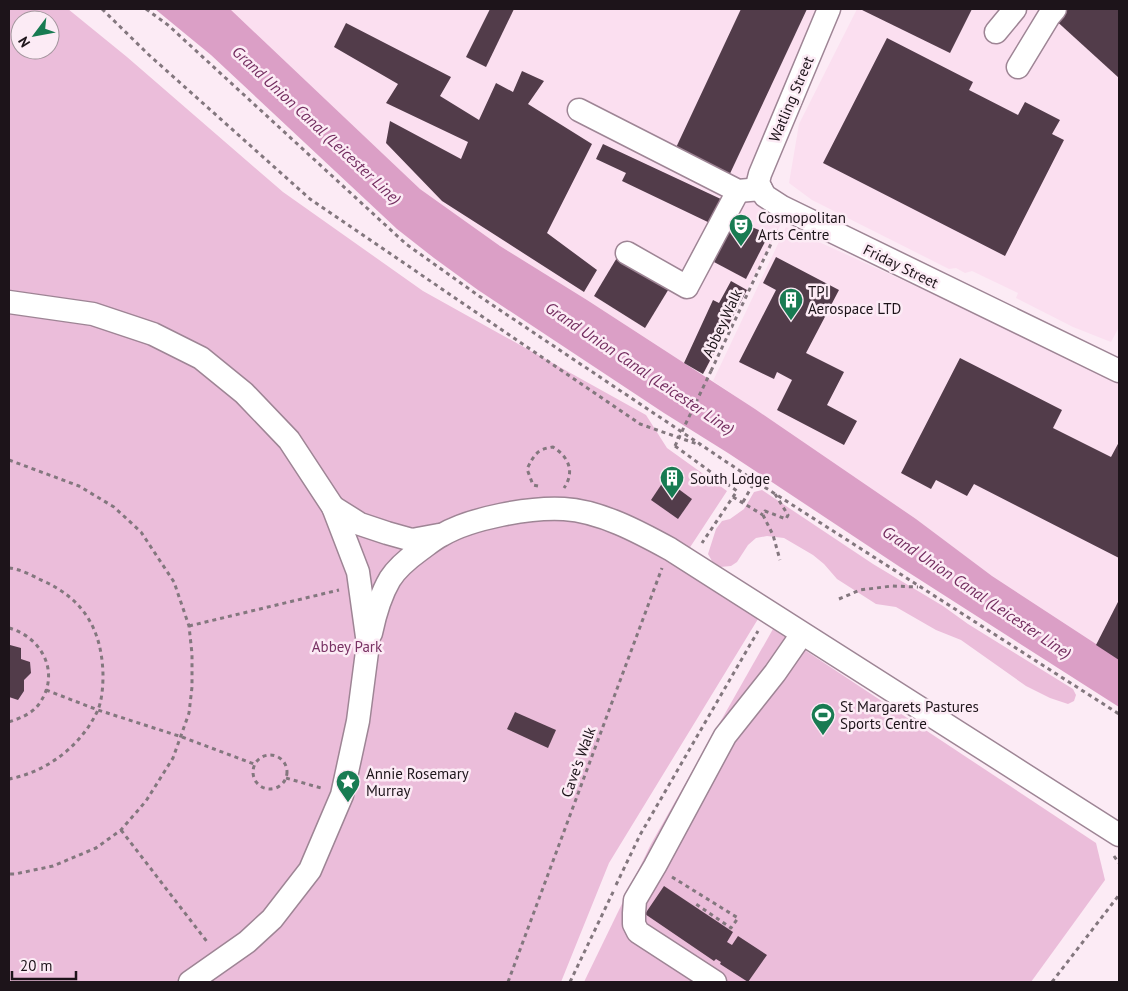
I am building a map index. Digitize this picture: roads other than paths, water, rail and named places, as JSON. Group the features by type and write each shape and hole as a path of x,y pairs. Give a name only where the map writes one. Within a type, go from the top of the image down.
{"street":[{"name":"Watling Street","path":"760,190 758,182 760,174 829,9"},
{"path":"996,32 1015,9"},
{"path":"1018,67 1055,9"},
{"path":"579,110 738,192 760,190"},
{"name":"Friday Street","path":"760,190 765,196 782,207 1119,371"},
{"path":"627,253 687,287 738,192"},
{"path":"9,302 93,314 153,334 201,358 244,393 289,440 333,507 358,572 368,644"},
{"path":"333,507 360,524 412,540 442,534 508,513 536,509 565,509 589,513 636,530 670,549 1119,836"},
{"path":"190,982 247,942 272,919 310,870 342,795 358,721 368,644 378,604 391,578 409,558 442,534"},
{"path":"715,982 638,932 634,918 635,900 725,736 775,673 802,634"}],"water":[{"name":"Grand Union Canal (Leicester Line)","path":"155,9 230,9 420,189 500,246 755,409 916,519 992,576 1119,659 1119,707 900,567 478,290 397,229 211,55"}],"place":[{"name":"Cosmopolitan Arts Centre","path":"741,247"},
{"name":"TPI Aerospace LTD","path":"791,321"},
{"name":"South Lodge","path":"672,499"},
{"name":"St Margarets Pastures Sports Centre","path":"823,736"},
{"name":"Annie Rosemary Murray","path":"348,803"}],"park label":[{"name":"Abbey Park","path":"347,646"}]}
